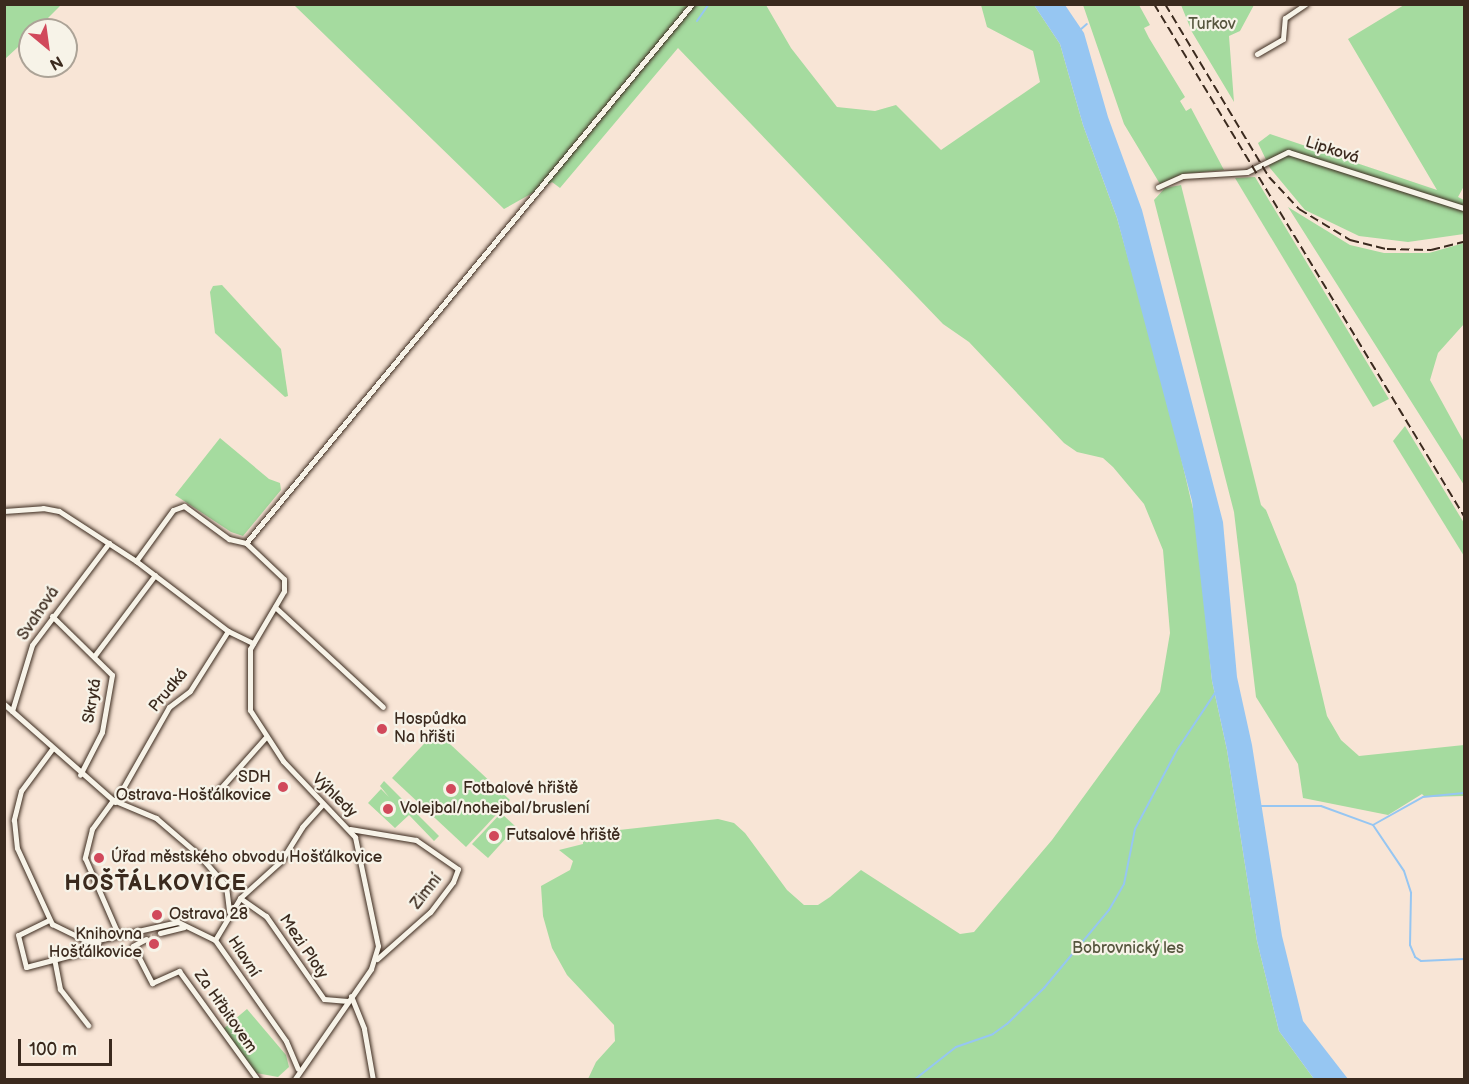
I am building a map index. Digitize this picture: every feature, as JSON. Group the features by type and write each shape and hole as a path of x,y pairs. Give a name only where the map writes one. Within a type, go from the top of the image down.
{"street":[{"path":"136,561 178,506 230,539 246,543 692,4"},
{"path":"1257,54 1283,39 1285,18 1306,4"},
{"name":"Lipková","path":"1158,187 1183,176 1247,172 1287,152 1464,208"},
{"path":"4,511 43,508 59,512 136,561 228,631 253,643"},
{"name":"Svahová","path":"12,711 30,649 52,616 109,543"},
{"name":"Výhledy","path":"246,543 284,579 286,586 253,643 247,699 266,738 323,804 350,828 363,859 376,929 377,959"},
{"path":"95,655 155,575"},
{"path":"275,607 383,707"},
{"name":"Skrytá","path":"52,616 95,655 112,678 102,732 80,775"},
{"name":"Prudká","path":"118,934 90,876 85,858 92,829 114,801 168,707 190,691 228,631"},
{"name":"Hlavní","path":"4,704 80,775 114,801 156,818 199,855 226,886 229,912 215,940 286,1041 298,1069"},
{"path":"218,791 266,738"},
{"path":"52,749 21,791 14,820 17,848 36,882 49,920 72,937 98,943"},
{"path":"229,912 240,898 281,861 302,827 323,804"},
{"name":"Zimní","path":"350,828 416,840 458,869 453,882 430,912 377,959"},
{"name":"Mezi Ploty","path":"240,898 266,916 324,999 350,999"},
{"path":"49,920 18,935 26,968 54,958 87,951 118,934 160,929 178,922 215,940"},
{"name":"Za Hřbitovem","path":"147,939 133,946 152,983 179,971 219,1030 258,1080"},
{"path":"54,958 60,989 88,1025"},
{"path":"294,1080 298,1069 317,1051 377,959"},
{"path":"350,999 364,1029 373,1080"}],"green space":[{"path":"5,4 61,4 48,18 18,18 18,47 5,59"},
{"name":"Bobrovnický les","path":"294,5 766,5 791,48 837,107 875,111 896,105 941,150 1040,82 1033,51 987,27 981,5 1034,5 1060,44 1083,125 1117,218 1168,402 1197,526 1212,681 1227,750 1257,941 1279,1031 1314,1079 588,1079 596,1062 615,1041 614,1025 567,975 552,948 543,916 541,886 570,870 573,861 559,850 583,844 583,834 718,819 734,823 745,833 787,890 804,905 818,905 861,870 960,934 974,932 1052,840 1160,692 1170,633 1163,550 1144,504 1113,467 1103,458 1077,452 1064,443 969,342 943,324 678,48 560,188 552,182 504,209"},
{"path":"1083,5 1139,5 1150,25 1144,28 1149,38 1185,97 1180,101 1186,111 1191,108 1224,170 1182,174 1160,184 1124,124"},
{"name":"Turkov","path":"1181,5 1254,5 1240,31 1229,36 1234,102 1192,32"},
{"path":"1404,5 1464,5 1464,186 1458,197 1464,200 1464,234 1408,242 1359,236 1305,210 1270,168 1258,143 1270,134 1437,190 1348,39"},
{"path":"1255,177 1389,399 1373,407 1235,178"},
{"path":"1181,185 1261,505 1266,510 1296,584 1327,716 1341,740 1359,756 1464,745 1464,796 1425,797 1422,794 1388,815 1303,798 1298,764 1256,697 1234,512 1154,200 1165,188"},
{"path":"1288,207 1350,245 1384,253 1429,253 1464,243 1464,324 1438,353 1430,380 1464,442 1464,485"},
{"path":"222,285 281,349 288,396 285,397 215,333 210,292 213,286"},
{"path":"1405,426 1464,523 1464,556 1393,441"},
{"path":"220,438 269,479 280,483 281,490 243,536 231,532 175,495"},
{"name":"Fotbalové hřiště","path":"436,731 510,800 466,847 392,778"},
{"path":"384,781 439,836 434,841 409,815 395,828 368,803 381,789 389,797 380,786"},
{"name":"Futsalové hřiště","path":"501,813 516,827 488,858 472,844"},
{"path":"247,1009 286,1055 289,1067 278,1077 256,1073 222,1030"}],"water":[{"path":"1034,5 1065,5 1084,33 1108,117 1142,210 1223,522 1237,677 1252,745 1282,936 1303,1021 1348,1079 1314,1079 1279,1031 1257,941 1227,750 1212,681 1192,501 1117,218 1083,125 1060,44"}],"waterway":[{"path":"697,21 709,4"},
{"path":"1080,30 1087,24"},
{"path":"914,1080 956,1047 993,1034 1007,1024 1044,988 1109,910 1124,884 1135,829 1177,750 1215,693"},
{"path":"1373,825 1423,797 1464,793"},
{"path":"1260,806 1321,806 1373,825 1404,871 1411,893 1410,945 1415,957 1421,961 1464,959"}],"tunnel":[{"path":"146,939 160,933"}],"railway":[{"path":"1154,4 1464,516"},
{"path":"1165,4 1269,177 1299,209 1350,240 1387,249 1431,250 1464,242"}],"place":[{"name":"Hospůdka Na hřišti","path":"382,729"},
{"name":"SDH Ostrava-Hošťálkovice","path":"283,787"},
{"name":"Fotbalové hřiště","path":"451,789"},
{"name":"Volejbal/nohejbal/bruslení","path":"388,809"},
{"name":"Futsalové hřiště","path":"494,836"},
{"name":"Úřad městského obvodu Hošťálkovice","path":"99,858"},
{"name":"Ostrava 28","path":"157,915"},
{"name":"Knihovna Hošťálkovice","path":"154,944"}],"district":[{"name":"HOŠŤÁLKOVICE","path":"156,884"}]}
